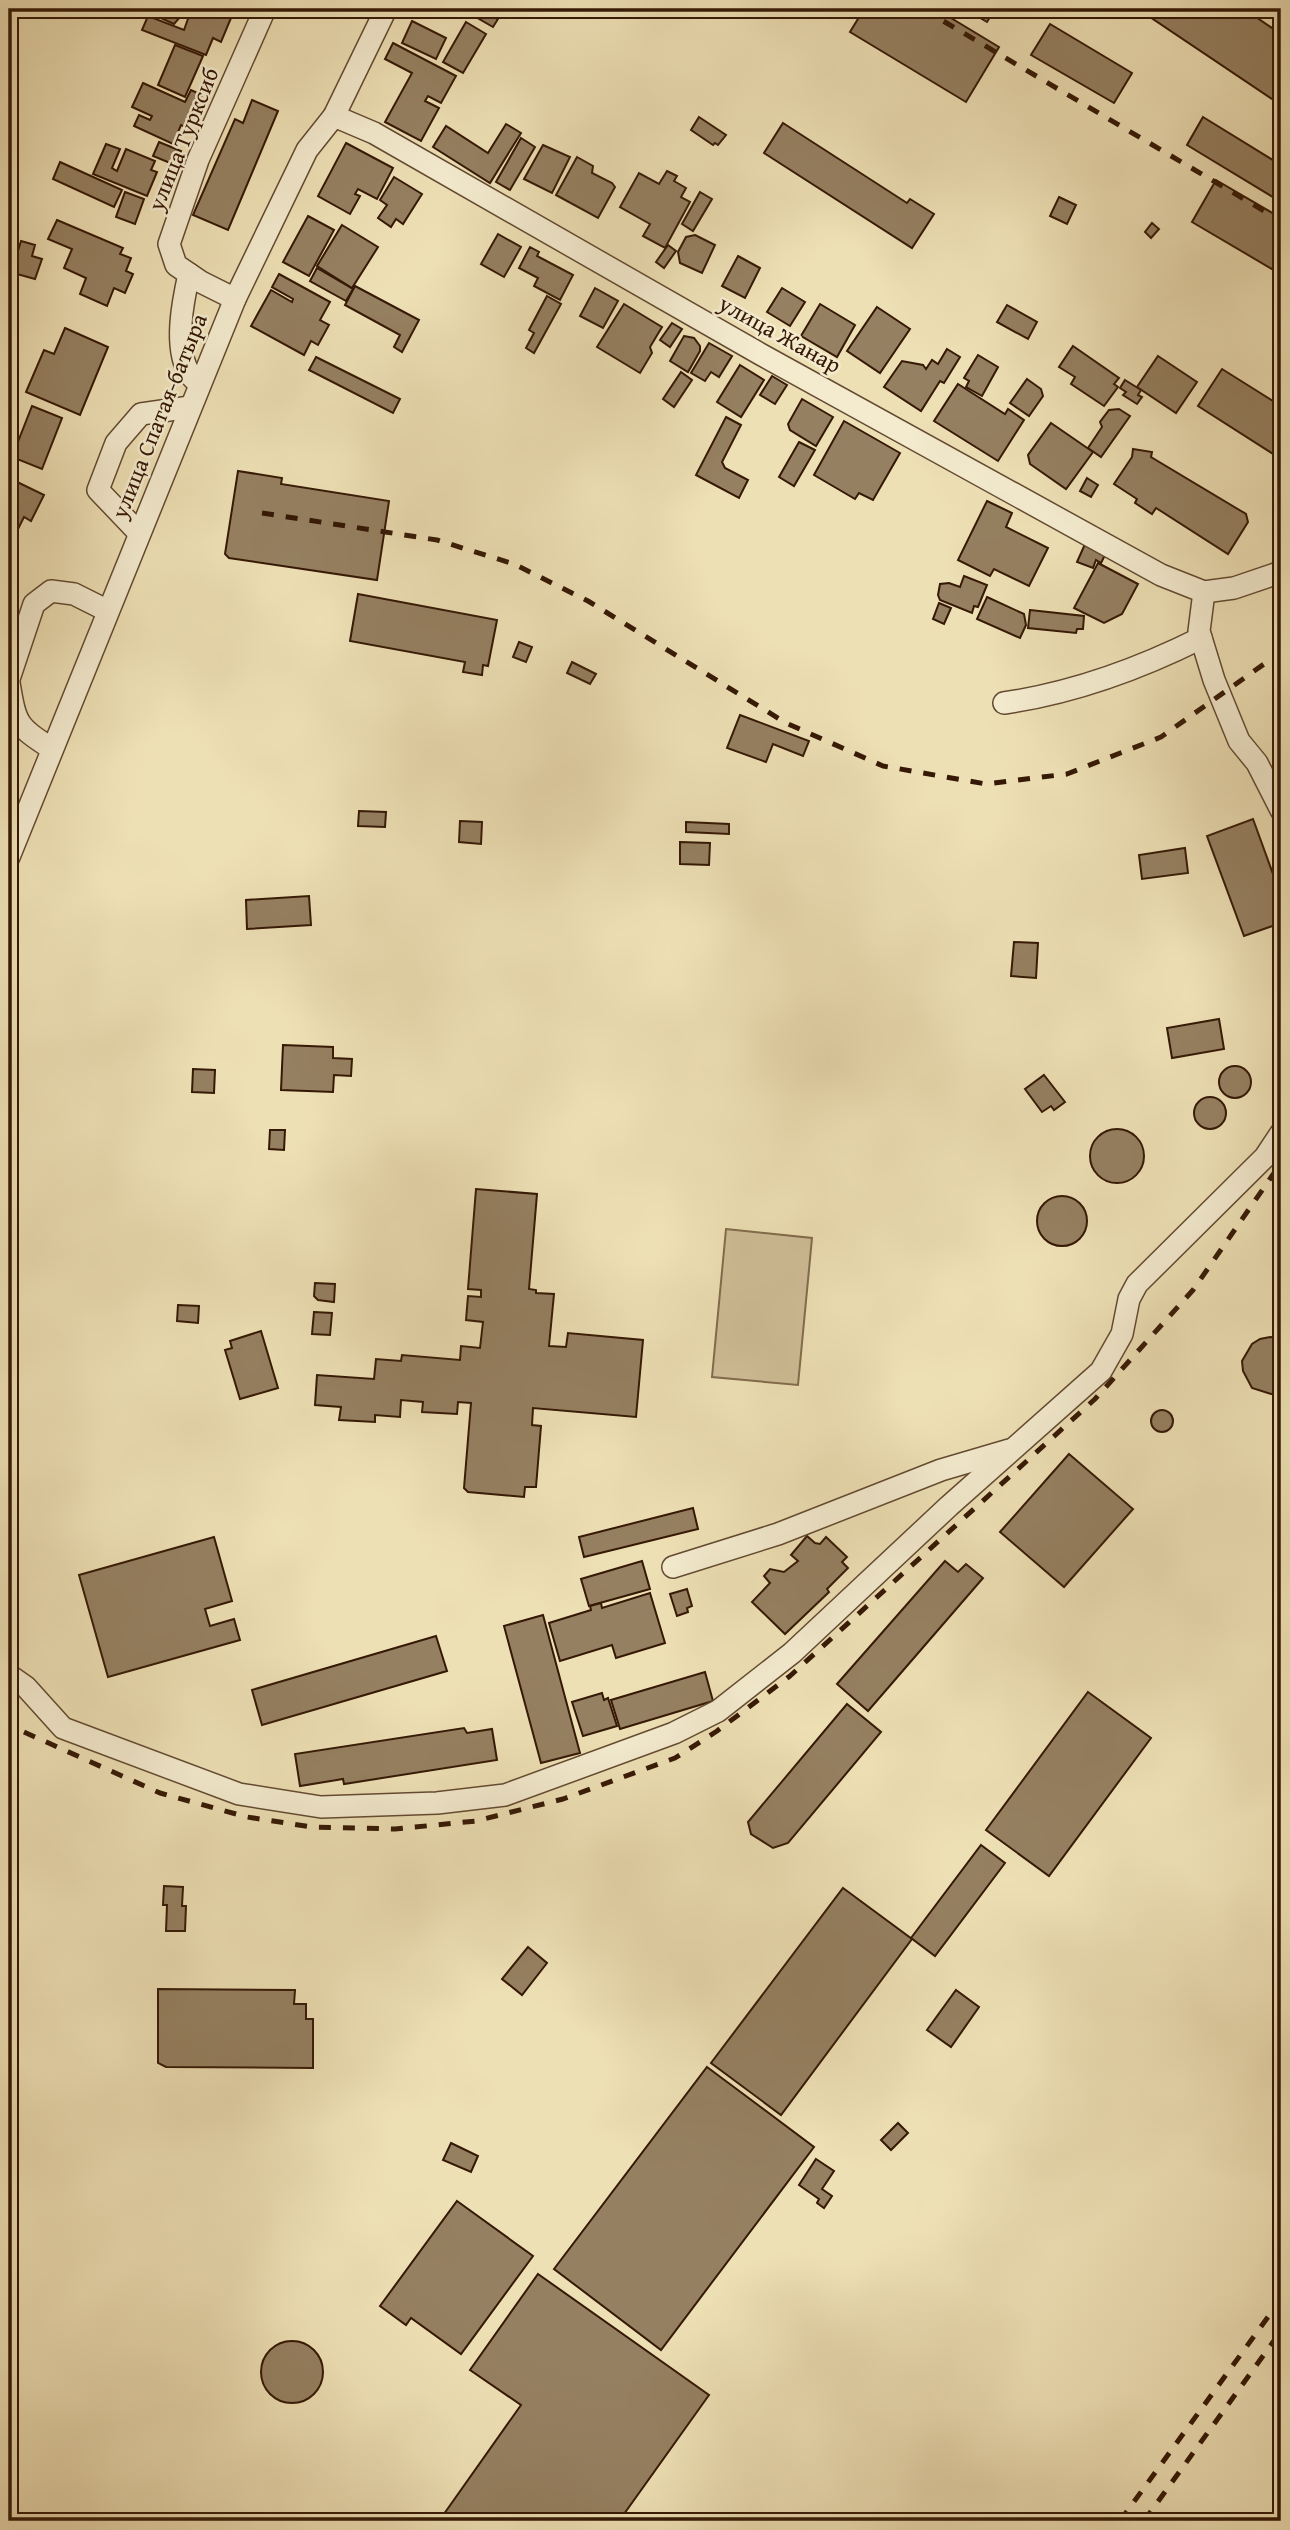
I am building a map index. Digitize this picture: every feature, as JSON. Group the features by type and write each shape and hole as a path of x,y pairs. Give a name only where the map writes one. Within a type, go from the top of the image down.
{"street":[{"name":"улица Турксиб","path":"235,299 176,265 169,244 198,160 265,9"},
{"name":"улица Спатая-батыра","path":"9,857 198,384 235,299 307,150 334,116 386,9"},
{"name":"улица Жанар","path":"334,116 374,133 762,355 1128,559 1204,592"},
{"path":"189,274 181,328 183,355 188,371 198,384"},
{"path":"139,533 98,490 116,443 141,414 190,407"},
{"path":"1281,572 1234,588 1204,592 1199,631 1213,680 1240,741 1257,763 1281,810"},
{"path":"52,749 22,729 13,708 9,686 34,604 51,591 74,594 108,611"},
{"path":"1004,703 1047,697 1155,661 1202,638"},
{"path":"9,1675 26,1687 63,1728 239,1794 321,1807 436,1803 505,1795 663,1737 718,1711 792,1653 1101,1371 1122,1334 1129,1299 1137,1284 1265,1157 1281,1133"},
{"path":"673,1567 778,1534 941,1470 1014,1448"}],"shaded area":[{"path":"726,1229 812,1238 798,1385 712,1377"}],"building":[{"path":"155,9 187,9 174,24 152,14"},
{"path":"207,9 231,18 221,42 213,38 206,55 142,30 148,16 184,30 189,16 192,17 195,11 204,14"},
{"path":"471,9 491,9 488,14 498,19 493,27 469,13"},
{"path":"864,9 936,9 999,47 966,102 850,32"},
{"path":"965,9 995,9 987,22"},
{"path":"1138,9 1244,9 1281,34 1281,105"},
{"path":"412,21 446,38 436,59 402,43"},
{"path":"466,22 486,34 463,73 443,62"},
{"path":"1050,24 1132,73 1114,103 1031,55"},
{"path":"393,43 456,76 441,103 428,96 425,101 439,108 421,141 385,122 412,73 385,59"},
{"path":"175,45 203,56 185,97 158,85"},
{"path":"143,83 185,102 191,90 202,95 187,128 181,125 173,144 134,126 139,115 150,120 152,116 132,107"},
{"path":"252,100 278,111 228,230 193,215 235,119 243,123"},
{"path":"699,117 726,135 718,145 713,145 691,130"},
{"path":"1203,117 1281,165 1281,202 1187,145"},
{"path":"783,123 907,203 910,199 934,214 912,248 764,153"},
{"path":"506,124 521,133 490,183 433,147 446,126 488,153"},
{"path":"521,138 535,147 510,190 496,182"},
{"path":"159,142 181,151 175,165 153,156"},
{"path":"346,143 393,168 377,199 358,189 355,194 360,196 350,214 318,196"},
{"path":"106,144 120,149 112,168 117,171 126,149 155,161 151,170 157,172 147,196 93,174"},
{"path":"543,145 570,157 552,193 524,179"},
{"path":"577,157 593,166 592,173 615,187 598,218 556,195"},
{"path":"60,162 122,190 114,207 53,179"},
{"path":"667,171 677,176 674,181 686,188 681,197 690,202 665,248 643,236 650,224 620,207 639,173 659,184"},
{"path":"394,177 422,194 403,224 396,219 391,227 378,218 387,205 380,200"},
{"path":"1216,180 1281,218 1281,265 1277,272 1192,222"},
{"path":"125,192 144,199 135,224 116,217"},
{"path":"700,192 712,199 693,231 682,224"},
{"path":"1059,197 1076,205 1067,224 1050,216"},
{"path":"308,216 334,230 309,276 283,262"},
{"path":"57,220 123,248 120,254 131,258 126,271 133,274 125,293 114,288 107,306 80,294 86,278 64,268 72,249 48,239"},
{"path":"1152,223 1159,229 1151,238 1145,232"},
{"path":"342,225 378,247 352,288 317,266"},
{"path":"498,234 521,247 504,277 481,264"},
{"path":"695,235 715,245 702,273 680,263 678,252 686,237"},
{"path":"21,241 35,245 32,256 42,259 35,279 17,274 10,296 9,262 14,264"},
{"path":"668,245 676,251 664,268 656,262"},
{"path":"530,247 539,252 537,256 573,275 560,300 534,286 538,278 519,268"},
{"path":"738,256 760,268 745,298 722,286"},
{"path":"317,268 353,289 346,301 310,281"},
{"path":"279,274 330,302 320,320 329,325 318,345 311,341 304,355 251,326 271,290 292,302 293,299 272,287"},
{"path":"355,286 419,320 402,352 394,347 400,335 345,305"},
{"path":"595,288 618,301 603,328 580,316"},
{"path":"782,288 805,302 790,326 767,312"},
{"path":"547,296 561,304 534,353 526,348 534,333 529,330"},
{"path":"624,304 662,327 650,347 652,353 640,373 597,347"},
{"path":"820,304 855,325 837,357 801,336"},
{"path":"1007,305 1037,322 1028,339 997,322"},
{"path":"877,307 910,329 880,373 847,351"},
{"path":"672,323 682,329 670,347 660,340"},
{"path":"65,328 108,347 80,415 26,392 44,350 54,354"},
{"path":"684,336 694,338 700,346 688,372 670,361"},
{"path":"709,343 732,356 719,377 711,372 705,381 691,373"},
{"path":"9,344 16,347 10,361 9,361"},
{"path":"1073,346 1119,378 1114,384 1118,387 1104,406 1071,384 1075,377 1059,367"},
{"path":"947,349 960,357 944,383 940,381 921,411 884,387 902,361 923,365 926,369 932,360 938,364"},
{"path":"978,355 998,367 982,396 966,387 969,381 964,378"},
{"path":"1158,356 1197,382 1176,413 1137,387"},
{"path":"316,357 400,399 393,413 309,370"},
{"path":"740,365 764,380 741,417 717,402"},
{"path":"1222,369 1281,406 1281,459 1198,406"},
{"path":"681,372 692,380 674,407 663,399"},
{"path":"772,376 787,385 775,404 760,395"},
{"path":"1027,379 1041,389 1043,396 1029,416 1010,403"},
{"path":"1125,380 1141,390 1138,395 1142,397 1137,404 1123,395 1126,392 1120,388"},
{"path":"958,384 1005,414 1008,409 1024,420 998,461 934,421"},
{"path":"802,399 833,417 816,446 790,430 788,424"},
{"path":"32,406 62,418 42,469 12,457"},
{"path":"1119,409 1130,416 1101,457 1088,448 1109,410"},
{"path":"726,417 741,425 722,462 725,468 748,480 739,498 696,475"},
{"path":"844,421 900,453 873,500 859,493 855,499 814,475"},
{"path":"1051,423 1093,452 1066,489 1030,464 1028,455"},
{"path":"799,442 815,450 794,486 779,477"},
{"path":"1133,449 1152,452 1151,457 1246,514 1248,522 1228,554 1156,508 1152,514 1135,503 1137,499 1114,484 1132,457"},
{"path":"238,471 282,478 281,484 389,501 377,580 229,558 225,554"},
{"path":"9,478 44,495 31,521 24,517 10,545"},
{"path":"1087,478 1098,485 1091,497 1080,491"},
{"path":"987,501 1012,513 1006,527 1048,548 1029,586 994,569 990,576 958,560"},
{"path":"1085,544 1106,553 1101,563 1096,560 1093,568 1077,562"},
{"path":"1098,563 1138,584 1122,614 1104,623 1074,608"},
{"path":"964,576 987,585 978,607 974,606 972,613 940,600 938,595 940,584 949,583 960,587"},
{"path":"358,594 497,620 488,666 483,665 482,675 463,672 465,662 350,641"},
{"path":"987,597 1024,614 1026,625 1020,638 977,619"},
{"path":"939,603 951,608 944,624 933,619"},
{"path":"1030,610 1084,616 1083,629 1077,629 1076,633 1028,628"},
{"path":"519,642 532,647 526,662 513,657"},
{"path":"572,662 596,674 590,684 567,673"},
{"path":"740,715 809,741 803,756 773,744 766,762 727,748"},
{"path":"359,811 386,812 385,827 358,826"},
{"path":"1253,819 1281,896 1281,923 1244,936 1207,836"},
{"path":"460,821 482,822 481,844 459,842"},
{"path":"686,822 729,824 729,834 686,832"},
{"path":"680,842 710,843 709,865 680,864"},
{"path":"1185,848 1188,873 1142,879 1139,855"},
{"path":"309,896 311,925 247,929 246,900"},
{"path":"1014,942 1038,943 1036,978 1011,976"},
{"path":"1219,1019 1224,1049 1172,1058 1167,1028"},
{"path":"283,1045 333,1047 333,1058 352,1059 351,1076 334,1075 333,1092 281,1090"},
{"path":"1235,1066 1246,1071 1251,1082 1246,1093 1235,1098 1224,1093 1219,1082 1224,1071"},
{"path":"193,1069 215,1070 214,1093 192,1092"},
{"path":"1044,1075 1065,1102 1054,1110 1051,1106 1042,1112 1025,1089"},
{"path":"1210,1097 1221,1102 1226,1113 1221,1124 1210,1129 1199,1124 1194,1113 1199,1102"},
{"path":"1122,1129 1132,1133 1140,1141 1144,1156 1140,1171 1132,1179 1112,1183 1102,1179 1094,1171 1090,1151 1094,1141 1102,1133"},
{"path":"270,1130 285,1130 284,1150 269,1149"},
{"path":"476,1189 537,1194 529,1289 536,1290 536,1293 554,1294 549,1346 566,1347 568,1333 643,1340 636,1417 533,1408 532,1425 541,1426 536,1487 525,1487 524,1497 468,1492 464,1488 471,1403 458,1402 457,1414 422,1412 423,1402 401,1400 400,1417 375,1415 375,1422 339,1420 341,1407 315,1405 317,1375 374,1379 376,1359 401,1361 402,1355 460,1360 461,1346 480,1348 483,1322 466,1320 468,1296 481,1297 481,1290 468,1289"},
{"path":"1052,1197 1072,1197 1086,1211 1086,1231 1072,1245 1052,1245 1038,1231 1038,1211"},
{"path":"315,1283 335,1284 334,1302 318,1300 314,1296"},
{"path":"178,1305 199,1306 198,1323 177,1321"},
{"path":"314,1312 332,1313 330,1335 312,1334"},
{"path":"261,1331 278,1388 240,1399 225,1350 232,1348 230,1341"},
{"path":"1270,1337 1281,1338 1281,1393 1271,1394 1252,1388 1243,1371 1242,1361 1252,1344"},
{"path":"1162,1410 1170,1413 1173,1421 1170,1429 1162,1432 1154,1429 1151,1421 1154,1413"},
{"path":"1069,1454 1133,1509 1064,1587 1000,1532"},
{"path":"693,1508 698,1529 584,1557 579,1537"},
{"path":"807,1536 820,1544 826,1537 847,1557 842,1562 848,1568 827,1589 829,1592 785,1634 752,1602 770,1583 764,1576 770,1569 784,1572 798,1561 791,1555"},
{"path":"214,1537 232,1601 205,1609 210,1626 234,1619 240,1640 108,1677 79,1575"},
{"path":"642,1561 650,1589 589,1606 581,1579"},
{"path":"945,1561 958,1572 966,1564 983,1578 868,1711 837,1684"},
{"path":"687,1589 692,1606 687,1608 688,1612 677,1616 670,1594"},
{"path":"650,1593 665,1643 616,1658 612,1645 560,1661 549,1623 591,1610 590,1606 601,1603 602,1608"},
{"path":"543,1615 580,1753 541,1763 504,1626"},
{"path":"436,1636 447,1671 262,1725 252,1690"},
{"path":"705,1672 713,1701 620,1729 611,1700"},
{"path":"1088,1692 1151,1738 1049,1876 986,1830"},
{"path":"602,1693 604,1700 608,1698 617,1726 583,1736 572,1702"},
{"path":"847,1704 881,1732 788,1843 773,1848 751,1834 748,1822"},
{"path":"464,1728 467,1733 492,1729 497,1760 344,1784 343,1779 300,1786 295,1754"},
{"path":"981,1845 1005,1863 935,1956 911,1938"},
{"path":"164,1886 183,1887 182,1906 186,1906 185,1931 166,1931 167,1905 163,1905"},
{"path":"843,1888 912,1939 781,2115 711,2063"},
{"path":"528,1947 547,1963 522,1995 502,1979"},
{"path":"158,1989 295,1990 294,2004 306,2004 306,2019 313,2019 313,2068 166,2067 158,2063"},
{"path":"956,1990 979,2007 951,2047 927,2030"},
{"path":"707,2067 814,2147 661,2350 554,2269"},
{"path":"898,2123 908,2133 891,2150 881,2140"},
{"path":"451,2143 478,2156 471,2172 443,2160"},
{"path":"816,2159 834,2171 822,2189 832,2196 824,2208 817,2203 819,2199 799,2185"},
{"path":"457,2201 533,2256 461,2354 411,2318 406,2325 380,2306"},
{"path":"538,2274 709,2395 619,2521 439,2521 521,2405 470,2370"},
{"path":"292,2341 304,2343 314,2350 321,2360 321,2384 314,2394 304,2401 292,2403 280,2401 270,2394 263,2384 261,2372 263,2360 270,2350 280,2343"}],"railway":[{"path":"923,9 1281,221"},
{"path":"262,513 437,540 514,564 588,601 786,723 883,766 986,784 1067,774 1161,737 1281,652"},
{"path":"24,1732 160,1793 247,1817 312,1827 395,1829 476,1821 563,1799 675,1758 717,1731 790,1676 1095,1399 1193,1290 1281,1163"},
{"path":"1120,2521 1281,2299"},
{"path":"1144,2521 1281,2331"}]}
